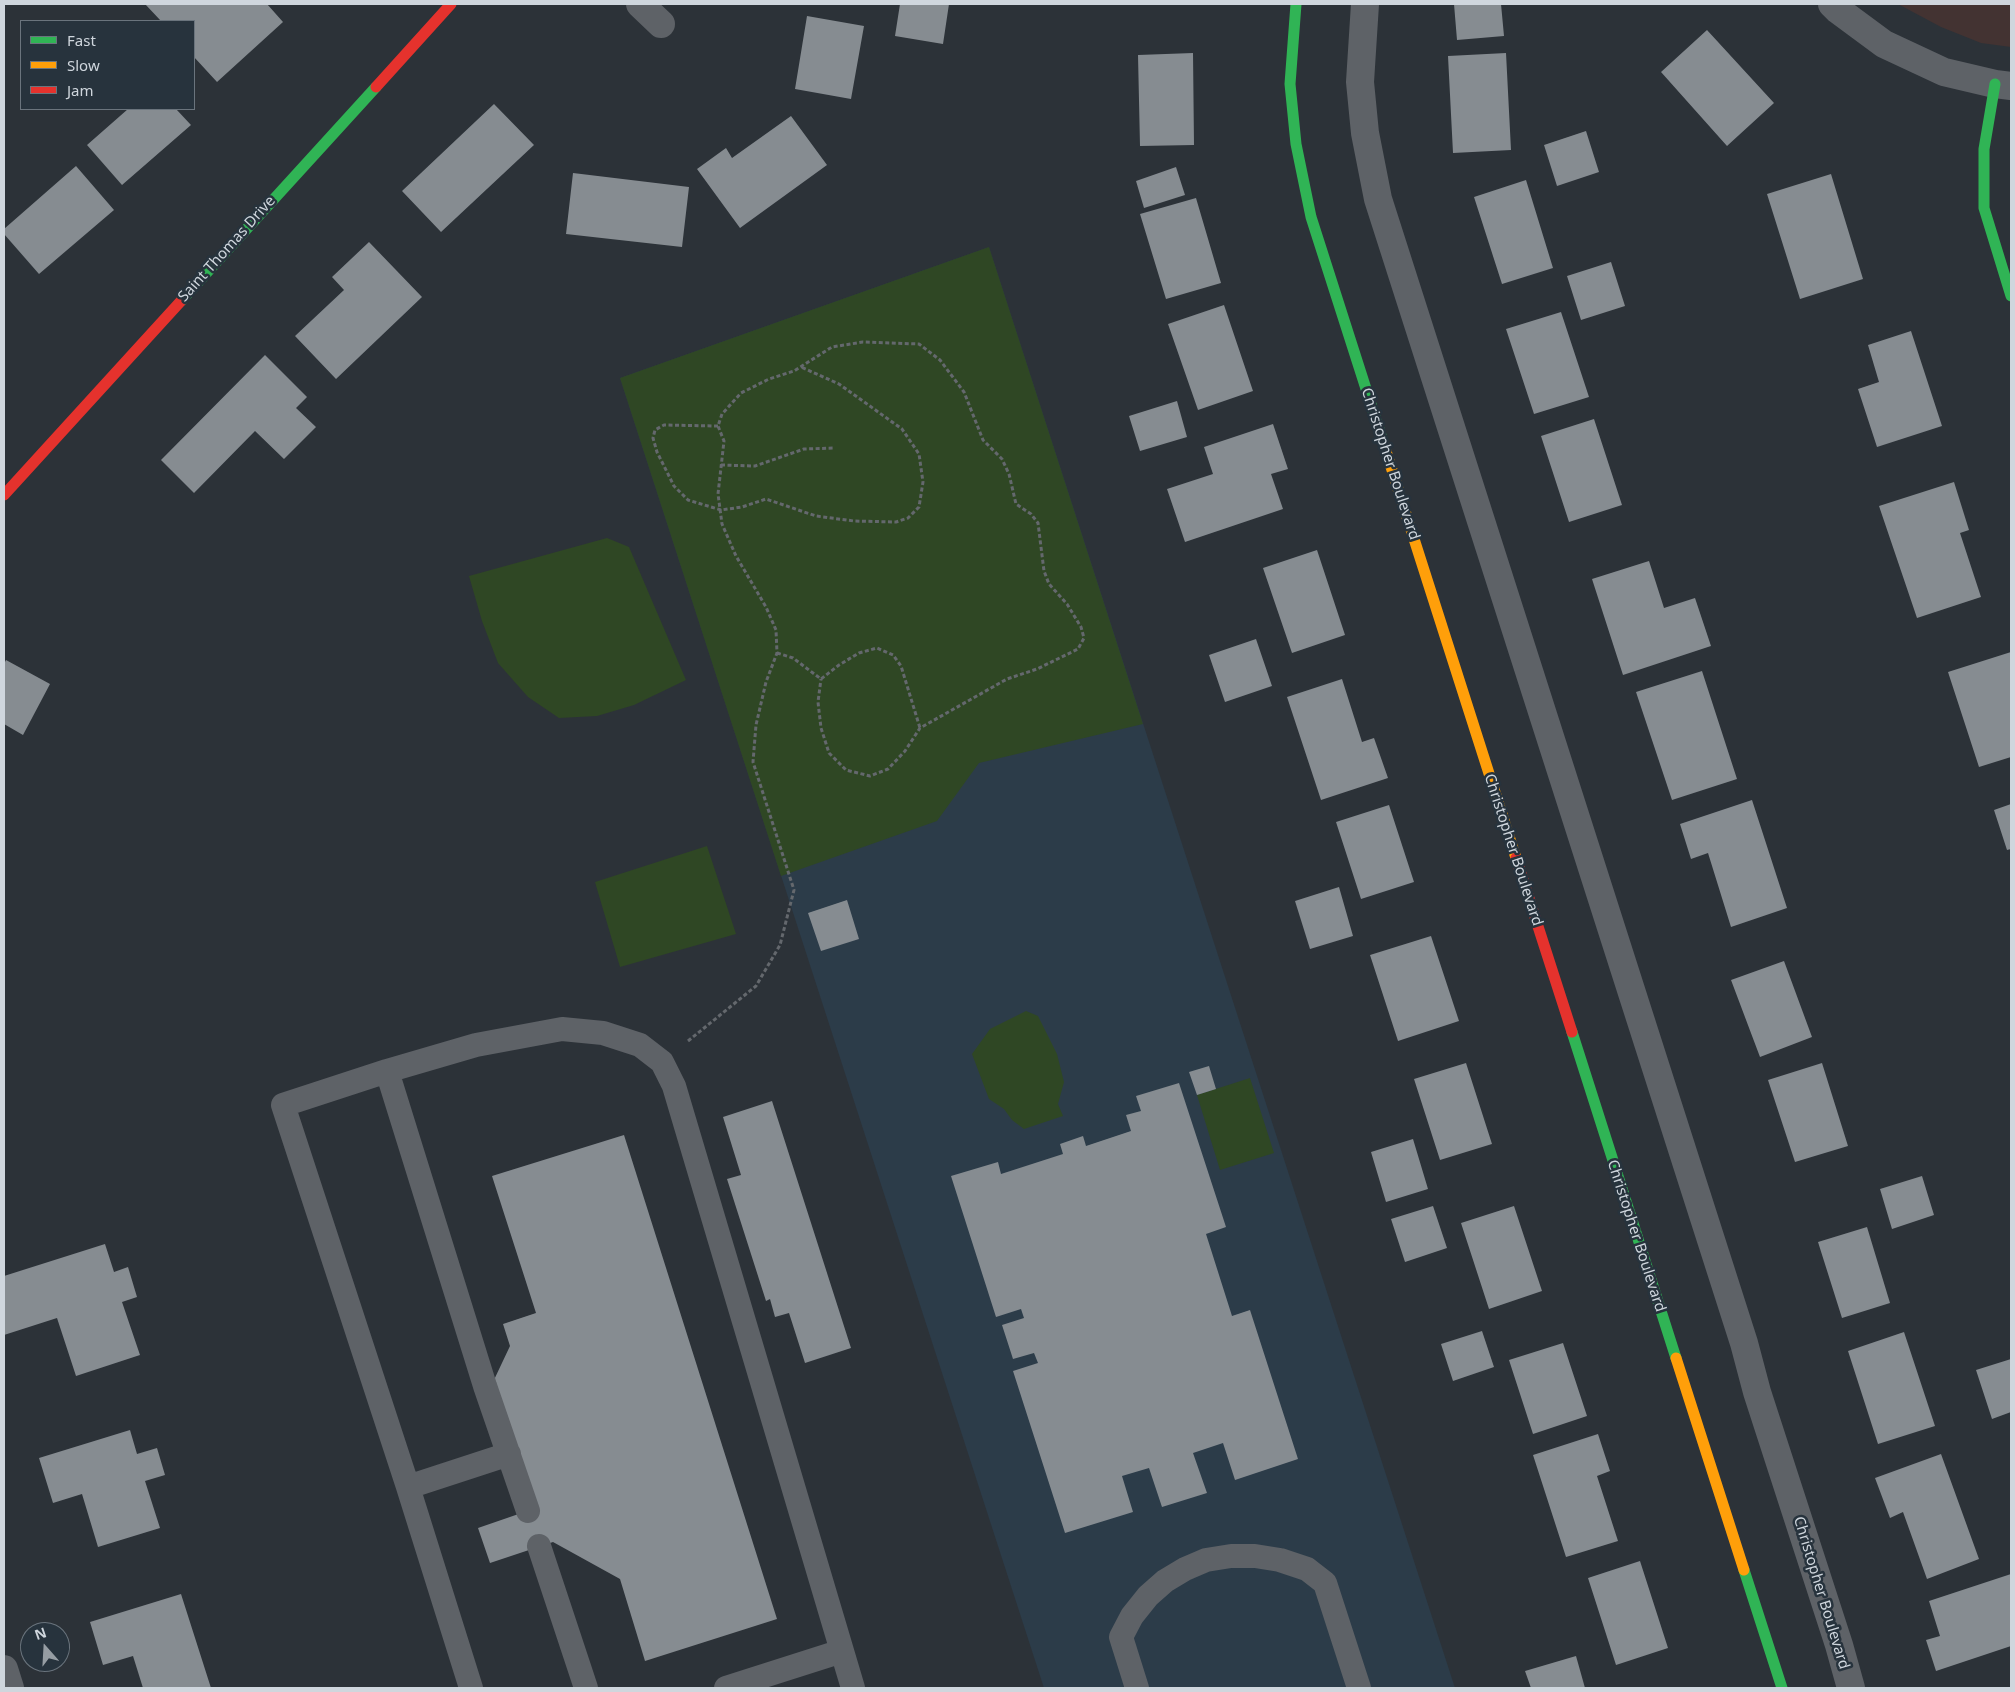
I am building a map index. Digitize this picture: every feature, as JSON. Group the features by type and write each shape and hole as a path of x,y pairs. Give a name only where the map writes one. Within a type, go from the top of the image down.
{"street":[{"name":"Saint Thomas Drive","path":"4,495 451,4"},
{"path":"640,4 661,24"},
{"name":"Christopher Boulevard","path":"1296,4 1290,84 1296,144 1311,217 1782,1688"},
{"name":"Christopher Boulevard","path":"1365,4 1360,82 1364,133 1378,199 1741,1334 1757,1392 1839,1645 1851,1688"},
{"path":"1832,4 1884,44 1944,72 2003,85 1984,148 1984,208 2011,296"},
{"path":"4,1669 10,1688"}],"lane":[{"path":"471,1688 408,1487 283,1105 387,1070 476,1046 562,1029 603,1033 640,1045 662,1062 674,1086 853,1688"},
{"path":"387,1070 485,1386 528,1511"},
{"path":"408,1487 509,1454"},
{"path":"539,1546 586,1688"},
{"path":"1136,1688 1121,1637 1132,1616 1148,1596 1165,1581 1184,1569 1206,1560 1231,1556 1255,1556 1280,1560 1307,1569 1325,1583 1359,1688"},
{"path":"739,1686 842,1651"}],"path":[{"path":"662,1062 756,986 780,945 794,890 754,762 756,725 766,682 777,653 776,630 766,606 736,556 722,524 718,494 724,441 718,426 722,414 741,393 769,379 800,367 832,347 863,342 919,344 940,360 964,392 983,440 1002,459 1009,474 1016,504 1031,514 1038,523 1044,571 1049,584 1067,604 1081,627 1084,638 1078,648 1037,669 1007,680 920,728 905,751 888,770 870,776 846,770 829,753 821,728 818,702 822,679 839,665 859,653 877,648 893,655 901,666 920,728"},
{"path":"718,426 664,424 656,430 653,438 657,452 674,486 688,500 721,510 742,507 766,499 816,516 854,521 896,522 908,518 919,506 923,482 919,454 902,429 839,384 800,367"},
{"path":"722,465 755,466 804,450 836,448"},
{"path":"777,653 793,658 822,679"}],"shaded area":[{"path":"1898,4 2011,4 2011,47 1981,43 1941,27"},
{"path":"989,247 1455,1688 1044,1688 620,378"}],"green space":[{"path":"989,247 1143,724 979,763 937,821 781,876 620,378"},
{"path":"607,538 629,547 686,680 634,705 597,716 559,718 528,697 498,663 482,621 469,576"},
{"path":"707,846 736,934 620,967 595,882"},
{"path":"1026,1011 1038,1016 1057,1054 1064,1082 1058,1104 1063,1116 1024,1129 1012,1120 1004,1109 989,1099 972,1054 990,1029"},
{"path":"1250,1078 1274,1153 1220,1170 1197,1095"}],"building":[{"path":"145,4 267,4 283,22 217,82 195,58 195,20 160,20"},
{"path":"900,4 949,4 943,44 895,36"},
{"path":"1454,4 1501,4 1504,36 1457,40"},
{"path":"807,16 864,26 851,99 795,89"},
{"path":"1707,30 1774,103 1727,146 1661,72"},
{"path":"1193,53 1194,145 1140,146 1138,55"},
{"path":"1506,53 1511,150 1453,153 1448,56"},
{"path":"494,104 534,145 441,232 402,191"},
{"path":"127,110 177,110 191,125 122,185 87,145"},
{"path":"791,116 827,165 740,228 697,169 726,148 732,158"},
{"path":"1586,131 1599,172 1557,186 1544,145"},
{"path":"76,166 114,210 39,274 4,234 4,229"},
{"path":"1176,167 1185,195 1144,208 1136,181"},
{"path":"573,173 689,187 682,247 566,234"},
{"path":"1831,174 1863,279 1800,299 1767,194"},
{"path":"1526,180 1553,268 1502,284 1474,197"},
{"path":"1196,198 1221,283 1166,299 1140,214"},
{"path":"369,242 422,297 336,379 295,336 344,290 332,277"},
{"path":"1611,262 1625,306 1581,320 1567,276"},
{"path":"1224,305 1253,391 1198,410 1168,324"},
{"path":"1561,312 1589,397 1534,414 1506,329"},
{"path":"1911,331 1942,426 1877,447 1858,389 1879,382 1868,345"},
{"path":"265,355 307,397 296,408 316,427 284,459 255,431 194,493 161,460"},
{"path":"1177,401 1187,437 1140,451 1129,416"},
{"path":"1594,419 1622,505 1569,522 1541,436"},
{"path":"1273,424 1288,469 1271,474 1283,509 1185,542 1167,489 1213,474 1204,447"},
{"path":"1954,482 1969,530 1960,533 1981,597 1917,618 1879,506"},
{"path":"1317,550 1345,635 1292,653 1263,568"},
{"path":"1649,561 1664,608 1695,598 1711,646 1623,675 1592,579"},
{"path":"1256,639 1272,686 1225,702 1209,655"},
{"path":"2011,652 2011,757 1979,767 1948,672"},
{"path":"6,660 50,684 23,735 4,724 4,664"},
{"path":"1702,671 1737,779 1672,800 1636,692"},
{"path":"1342,679 1362,742 1374,738 1388,778 1321,800 1287,697"},
{"path":"1752,800 1787,908 1731,927 1708,853 1691,859 1680,824"},
{"path":"2011,804 2011,849 2007,850 1994,810"},
{"path":"1389,805 1414,882 1361,899 1336,822"},
{"path":"1339,887 1353,936 1310,949 1295,901"},
{"path":"847,900 859,939 821,951 808,913"},
{"path":"1431,936 1459,1021 1398,1041 1370,955"},
{"path":"1784,961 1812,1037 1760,1057 1731,980"},
{"path":"1466,1063 1492,1144 1440,1160 1414,1079"},
{"path":"1822,1063 1848,1146 1795,1162 1768,1080"},
{"path":"1209,1066 1216,1089 1197,1095 1189,1072"},
{"path":"1179,1083 1226,1227 1206,1234 1232,1316 1250,1310 1298,1459 1235,1480 1223,1443 1193,1453 1207,1493 1162,1507 1149,1468 1122,1476 1133,1512 1065,1533 1013,1371 1038,1363 1034,1353 1013,1359 1002,1325 1024,1318 1021,1309 996,1317 951,1176 998,1162 1001,1174 1063,1154 1060,1144 1083,1136 1086,1146 1131,1131 1126,1115 1141,1111 1136,1096"},
{"path":"772,1101 851,1348 805,1363 789,1313 775,1317 770,1299 766,1301 727,1179 741,1175 723,1117"},
{"path":"624,1135 777,1619 645,1661 620,1579 553,1542 490,1563 478,1528 536,1508 493,1382 510,1346 503,1324 536,1313 492,1176"},
{"path":"1413,1139 1428,1189 1386,1202 1371,1152"},
{"path":"1922,1176 1934,1215 1892,1229 1880,1189"},
{"path":"1433,1206 1447,1248 1405,1262 1391,1219"},
{"path":"1514,1206 1542,1291 1489,1309 1461,1223"},
{"path":"1867,1227 1890,1303 1842,1318 1818,1242"},
{"path":"105,1244 114,1272 128,1267 137,1297 122,1302 140,1355 76,1376 57,1318 4,1335 4,1276"},
{"path":"1482,1331 1494,1367 1453,1381 1441,1344"},
{"path":"1904,1332 1935,1426 1878,1444 1848,1351"},
{"path":"1563,1343 1587,1416 1533,1434 1509,1360"},
{"path":"2011,1359 2011,1412 1992,1419 1976,1370"},
{"path":"130,1430 137,1454 157,1448 165,1475 145,1481 160,1528 98,1547 82,1494 53,1503 39,1458"},
{"path":"1598,1434 1610,1471 1597,1476 1618,1541 1566,1557 1533,1455"},
{"path":"1941,1454 1979,1559 1927,1579 1903,1512 1890,1518 1875,1478"},
{"path":"1640,1561 1668,1648 1616,1665 1588,1578"},
{"path":"2011,1574 2011,1646 1936,1671 1926,1640 1940,1636 1929,1601"},
{"path":"181,1594 211,1688 143,1688 133,1656 103,1665 90,1622"},
{"path":"1576,1656 1585,1688 1531,1688 1525,1671"}],"traffic: fast":[{"path":"1296,4 1290,84 1296,144 1311,217 1384,445"},
{"path":"1995,84 1984,149 1984,208 2011,296"},
{"path":"181,301 376,87"},
{"path":"1572,1032 1676,1358"},
{"path":"1744,1570 1782,1688"}],"traffic: slow":[{"path":"1384,445 1516,858"},
{"path":"1676,1358 1744,1570"}],"traffic: jam":[{"path":"376,87 451,4"},
{"path":"4,495 181,301"},
{"path":"1516,858 1572,1032"}]}
